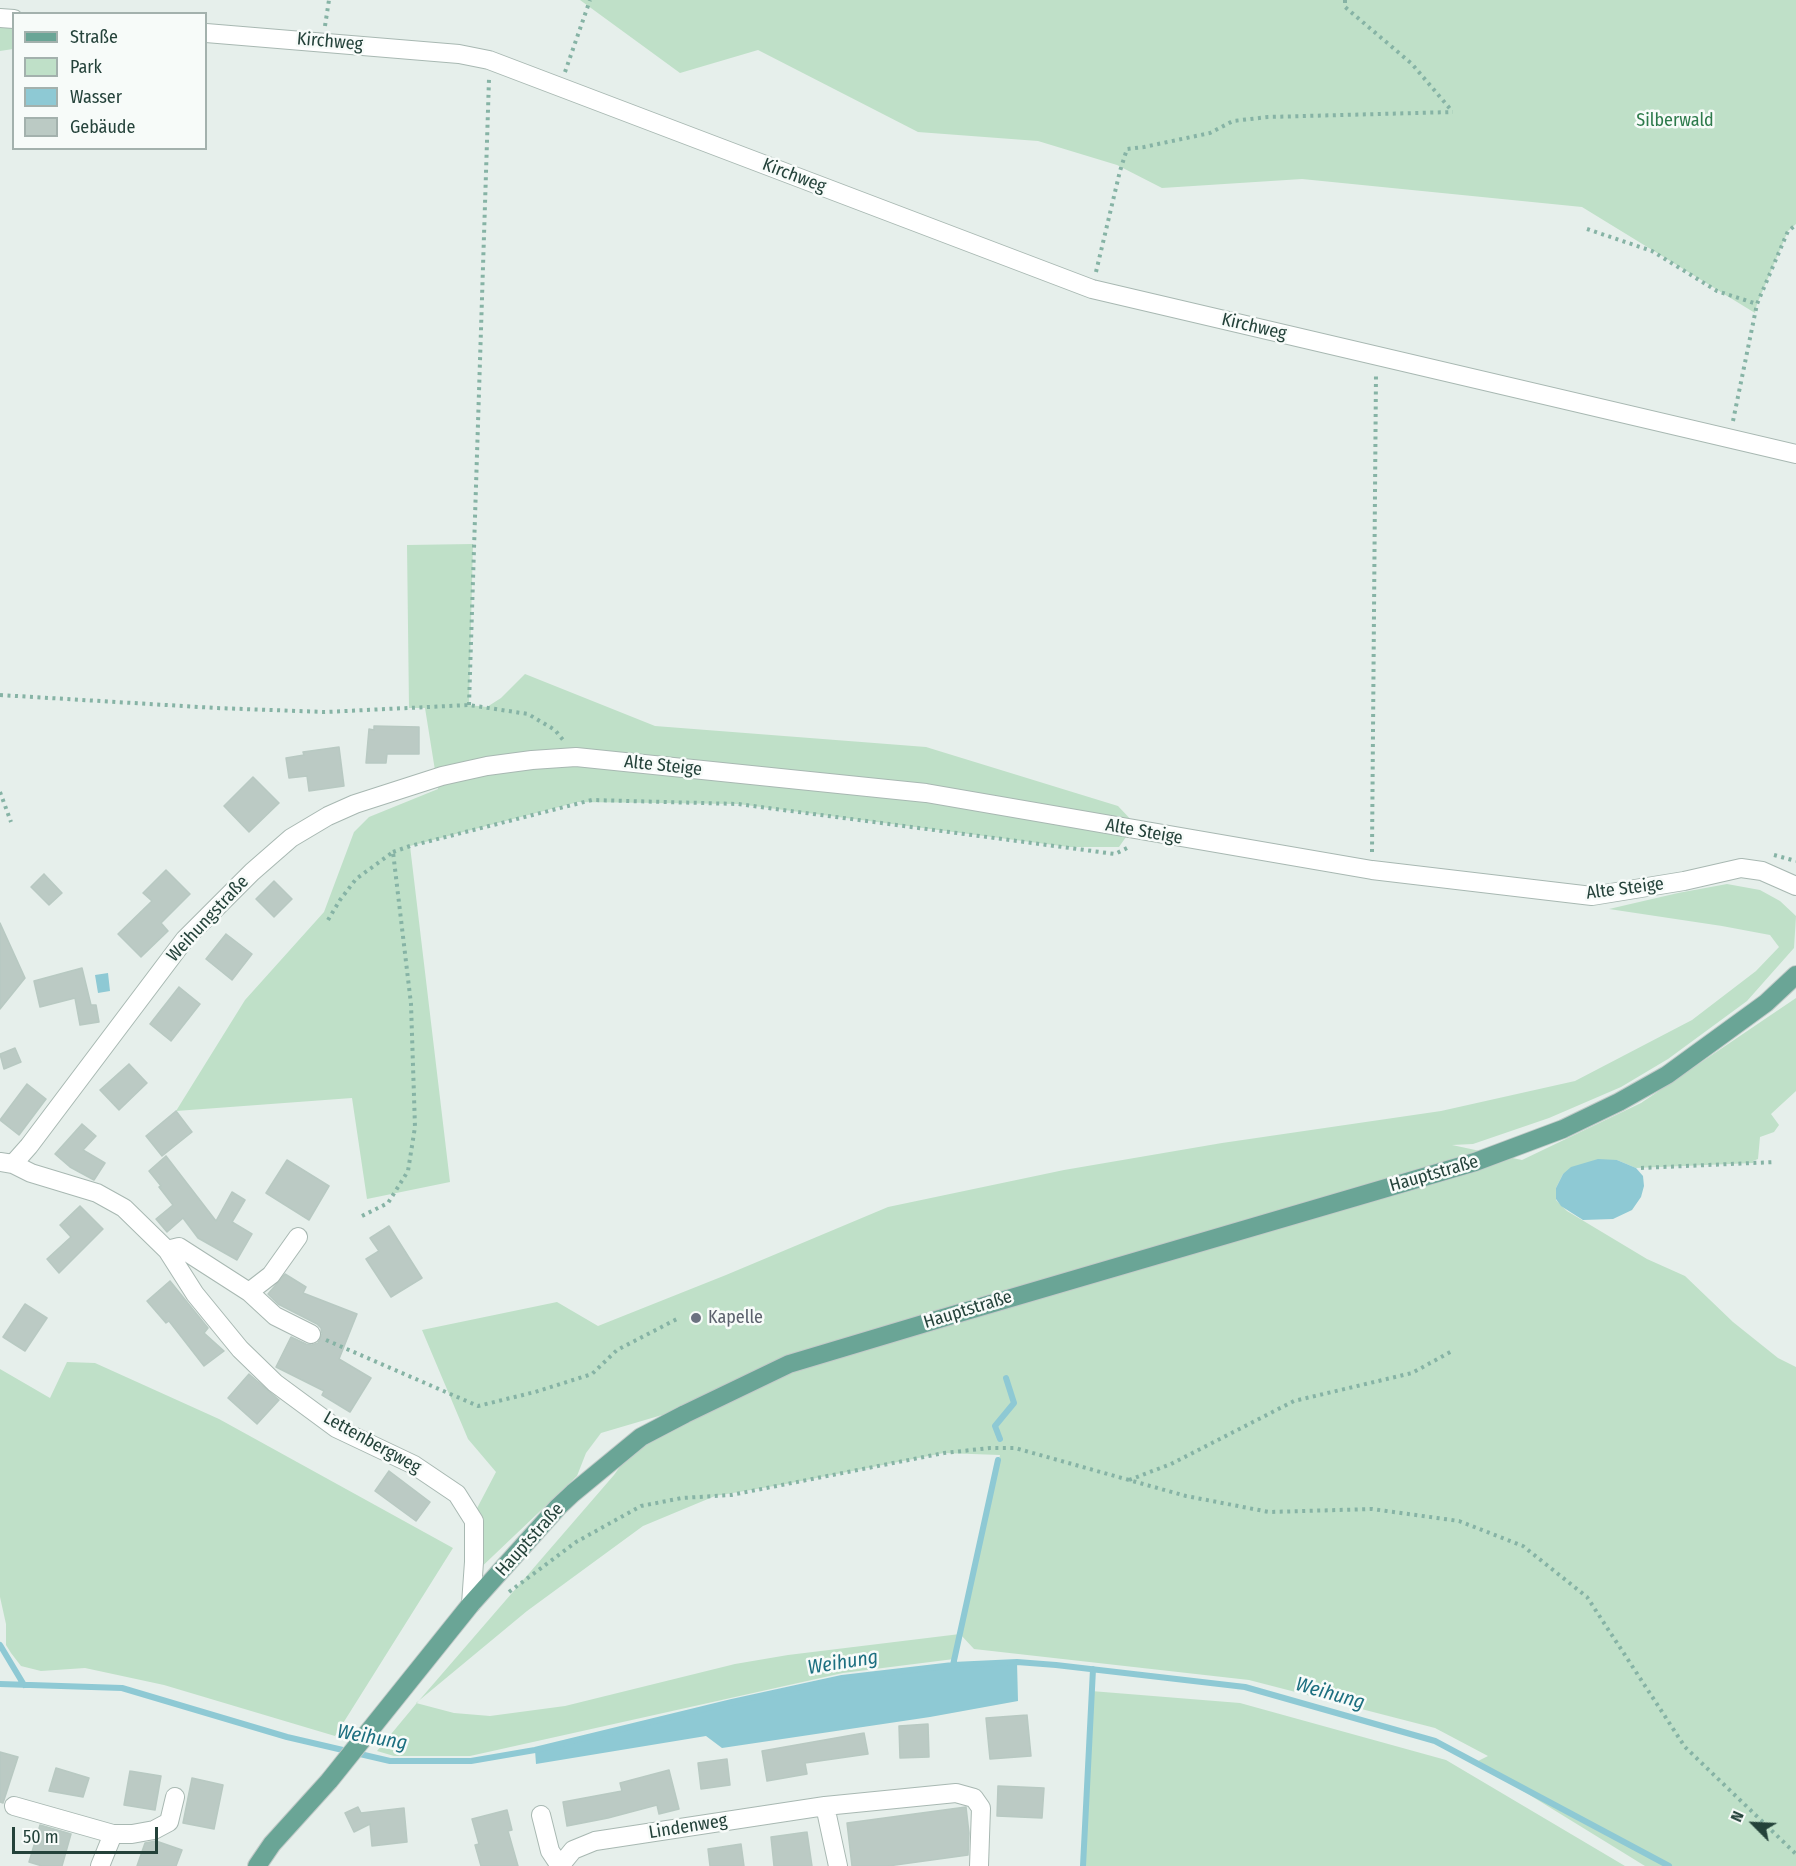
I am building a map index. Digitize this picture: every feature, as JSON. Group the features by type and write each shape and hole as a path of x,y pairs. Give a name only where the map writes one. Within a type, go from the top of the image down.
{"main road":[{"name":"Hauptstraße","path":"257,1866 272,1844 305,1809 471,1604 573,1493 641,1437 789,1364 1475,1162 1563,1129 1619,1102 1667,1075 1766,1003 1796,975"},
{"name":"Hauptstraße","path":"243,1866 272,1844"}],"street":[{"name":"Kirchweg","path":"207,33 459,54 489,60 1092,289 1796,454"},
{"name":"Alte Steige","path":"487,765 576,757 926,794 1372,870 1592,896 1684,881 1741,868 1762,871 1796,886"},
{"name":"Weihungstraße","path":"7,1163 28,1146 185,939 252,872 291,838 328,816 355,804 442,776 487,765"},
{"name":"Lettenbergweg","path":"7,1163 31,1173 97,1193 124,1208 167,1250 195,1294 240,1349 275,1383 336,1428 414,1465 457,1494 474,1521 471,1604"},
{"path":"249,1292 271,1275 298,1237"},
{"path":"167,1250 179,1247 249,1292 275,1316 311,1334"},
{"name":"Lindenweg","path":"560,1866 573,1850 595,1840 825,1806 956,1793 974,1798 981,1808 979,1866"},
{"path":"14,1806 112,1834 132,1834 154,1830 168,1822 175,1797"},
{"path":"825,1806 838,1866"},
{"path":"541,1815 549,1851 560,1866"},
{"path":"100,1866 112,1834"}],"path":[{"path":"322,41 329,0"},
{"path":"561,87 590,0"},
{"path":"1092,289 1127,149 1210,133 1233,121 1268,117 1453,112 1412,64 1345,7 1345,0"},
{"path":"469,705 489,60"},
{"path":"1729,440 1757,304 1788,231 1796,225"},
{"path":"1587,229 1652,251 1717,291 1757,304"},
{"path":"1372,870 1376,356"},
{"path":"0,695 324,712 469,705 528,714 555,730 576,757"},
{"path":"0,792 11,822"},
{"path":"328,920 356,879 393,852 592,800 738,804 1115,854 1132,846 1145,832"},
{"path":"362,1216 388,1203 408,1171 415,1127 411,1004 393,852"},
{"path":"1767,853 1796,861"},
{"path":"1641,1168 1775,1162"},
{"path":"311,1334 478,1406 535,1392 592,1374 617,1350 677,1320"},
{"path":"1128,1480 1171,1464 1294,1401 1412,1373 1454,1350"},
{"path":"503,1596 576,1542 641,1506 682,1498 731,1495 944,1453 990,1449 1015,1448 1186,1496 1269,1512 1372,1509 1459,1521 1520,1545 1587,1597 1685,1747 1796,1854"}],"green space":[{"name":"Silberwald","path":"580,0 1796,0 1796,224 1788,231 1755,313 1582,207 1302,179 1162,188 1117,165 1038,141 918,132 758,50 680,73"},
{"path":"0,26 12,27 12,49 0,51"},
{"path":"473,544 469,705 487,707 501,698 525,674 655,726 926,747 1118,806 1135,824 1119,847 1069,847 738,804 578,802 410,846 450,1182 367,1199 352,1098 176,1111 245,1000 324,912 354,832 369,817 438,789 425,708 409,708 407,545"},
{"path":"1727,884 1760,890 1780,901 1796,916 1794,948 1747,1001 1668,1059 1621,1087 1549,1118 1473,1144 1452,1145 1522,1160 1641,1103 1796,998 1796,1091 1771,1114 1779,1125 1774,1132 1760,1137 1758,1159 1753,1163 1636,1168 1617,1160 1563,1174 1556,1188 1556,1200 1567,1211 1647,1259 1685,1276 1733,1322 1778,1358 1796,1367 1796,1866 1645,1866 1476,1762 1488,1756 1435,1728 1249,1680 974,1649 960,1634 1000,1455 944,1453 715,1496 643,1526 527,1611 419,1700 614,1475 641,1437 662,1415 601,1433 586,1453 577,1476 473,1575 474,1514 496,1472 468,1439 422,1330 557,1302 598,1326 888,1207 1064,1170 1222,1143 1441,1111 1575,1081 1692,1020 1756,971 1779,947 1770,935 1609,909"},
{"path":"67,1362 95,1363 219,1419 453,1548 335,1736 164,1685 85,1668 41,1671 21,1666 11,1653 6,1645 6,1624 0,1597 0,1369 50,1398"},
{"path":"960,1634 954,1659 843,1673 470,1756 394,1756 377,1751 417,1703 454,1713 490,1716 565,1706 735,1664 788,1655"},
{"path":"1091,1691 1240,1703 1446,1760 1625,1866 1082,1866"}],"water":[{"path":"108,973 110,991 98,993 95,975"},
{"path":"1598,1159 1617,1160 1636,1168 1643,1176 1644,1186 1641,1197 1632,1210 1613,1219 1583,1220 1561,1206 1556,1199 1556,1188 1563,1174 1571,1167"},
{"path":"1017,1662 1018,1701 930,1717 722,1748 706,1736 536,1764 535,1750 842,1678 953,1665"}],"building":[{"path":"374,726 419,727 419,754 387,754 386,763 366,763 369,729 374,730"},
{"path":"339,747 344,786 309,791 307,776 289,778 286,758 304,755 303,752"},
{"path":"253,777 279,803 249,832 224,806"},
{"path":"166,870 190,894 161,923 168,931 141,957 118,934 152,901 143,893"},
{"path":"44,874 62,893 49,905 31,887"},
{"path":"274,881 292,899 274,917 256,899"},
{"path":"0,923 25,978 0,1009"},
{"path":"226,934 252,954 232,980 206,959"},
{"path":"82,968 91,1005 96,1005 99,1022 80,1025 75,998 40,1007 34,981"},
{"path":"179,987 200,1004 171,1041 150,1024"},
{"path":"15,1048 21,1062 4,1069 0,1054"},
{"path":"129,1064 147,1083 119,1110 100,1090"},
{"path":"27,1084 46,1099 19,1135 0,1120"},
{"path":"176,1111 192,1132 162,1156 146,1136"},
{"path":"82,1124 96,1136 83,1150 105,1163 94,1180 70,1167 55,1154"},
{"path":"166,1156 216,1221 232,1192 245,1200 232,1222 252,1234 237,1260 198,1238 183,1218 167,1232 156,1219 173,1205 149,1171"},
{"path":"287,1160 329,1186 309,1220 266,1193"},
{"path":"80,1206 103,1229 59,1273 47,1259 71,1237 60,1225"},
{"path":"389,1226 422,1278 391,1297 366,1259 379,1251 370,1238"},
{"path":"285,1274 306,1287 303,1293 357,1314 339,1359 371,1378 350,1412 322,1395 324,1391 276,1367 291,1337 312,1345 318,1343 322,1334 317,1324 278,1304 268,1294"},
{"path":"170,1281 208,1328 204,1333 224,1351 204,1366 169,1321 166,1323 147,1301"},
{"path":"25,1304 47,1318 25,1351 3,1337"},
{"path":"249,1374 279,1400 257,1424 228,1398"},
{"path":"389,1471 430,1502 416,1521 375,1491"},
{"path":"1027,1715 1031,1756 990,1759 986,1718"},
{"path":"928,1724 929,1757 900,1758 899,1726"},
{"path":"864,1733 868,1754 805,1763 807,1774 767,1781 762,1751"},
{"path":"0,1752 18,1757 3,1803 0,1802"},
{"path":"727,1759 730,1785 701,1789 698,1763"},
{"path":"56,1768 89,1778 83,1797 49,1791"},
{"path":"669,1770 679,1809 659,1814 657,1805 567,1826 563,1802 622,1791 620,1783"},
{"path":"130,1771 161,1776 155,1810 124,1805"},
{"path":"192,1778 223,1785 214,1829 183,1823"},
{"path":"998,1786 1044,1788 1042,1818 997,1816"},
{"path":"358,1807 361,1813 404,1808 407,1842 372,1846 370,1824 354,1832 345,1813"},
{"path":"966,1807 969,1833 968,1855 888,1866 852,1866 847,1823"},
{"path":"507,1810 512,1830 508,1831 518,1866 481,1866 475,1845 479,1844 472,1819"},
{"path":"40,1825 71,1834 62,1866 42,1866 29,1862"},
{"path":"807,1832 812,1866 774,1866 771,1837"},
{"path":"156,1841 182,1850 176,1866 137,1866 145,1843"},
{"path":"741,1844 744,1866 710,1866 708,1849"}],"waterway":[{"path":"1000,1439 995,1426 1014,1403 1006,1378"},
{"path":"953,1665 998,1460"},
{"path":"0,1645 24,1685"},
{"name":"Weihung","path":"0,1684 122,1688 287,1737 390,1761 471,1761 535,1750 842,1678 953,1665 1017,1662 1056,1665 1245,1687 1435,1741 1669,1866"},
{"path":"1083,1866 1093,1669"}],"place":[{"name":"Kapelle","path":"696,1318"}]}
